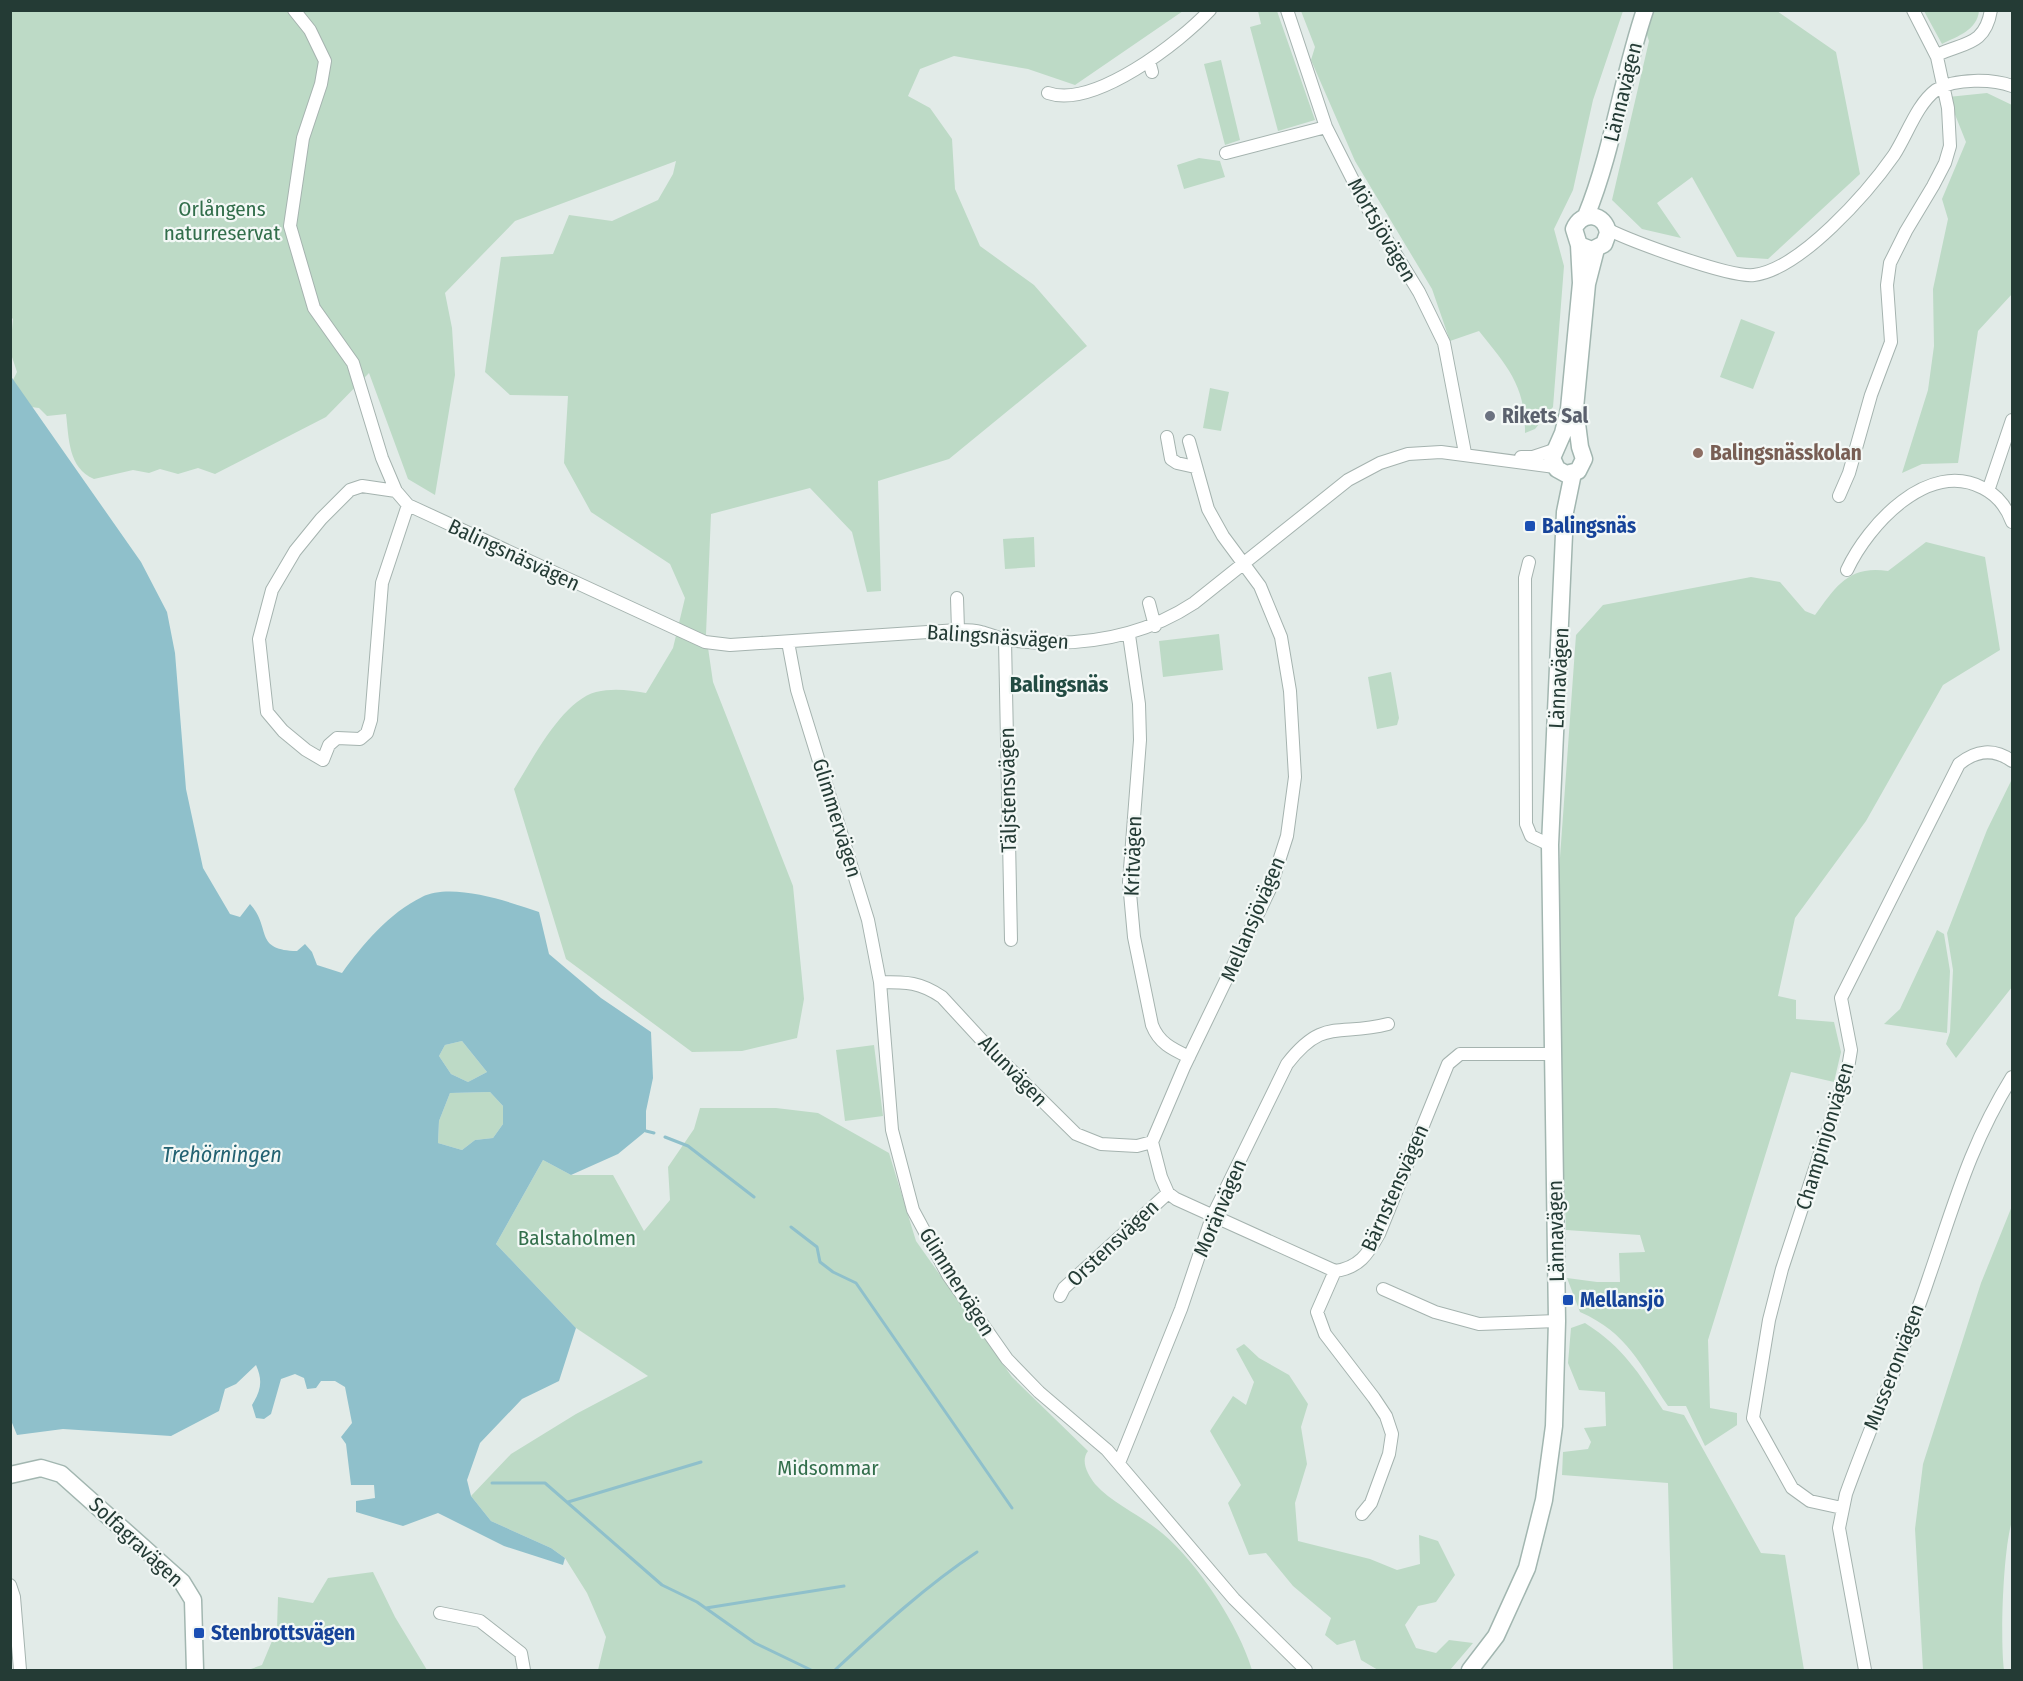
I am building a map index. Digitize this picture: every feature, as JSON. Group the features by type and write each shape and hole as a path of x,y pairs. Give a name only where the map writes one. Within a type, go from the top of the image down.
{"main road":[{"name":"Lännavägen","path":"1560,461 1583,463 1584,454 1580,447 1575,408 1587,284 1598,248 1606,240 1598,222 1603,174 1626,75 1646,10"},
{"name":"Lännavägen","path":"1470,1671 1496,1636 1527,1568 1541,1511 1554,1426 1557,1321 1551,1054 1550,845 1565,512 1560,461 1569,409 1581,283 1578,245 1574,229 1580,220 1598,222"},
{"path":"1578,245 1598,248"},
{"path":"1560,461 1569,442 1580,447"},
{"name":"Solfagravägen","path":"10,1475 42,1468 61,1474 182,1582 193,1600 195,1671"}],"street":[{"name":"Balingsnäsvägen","path":"294,10 310,30 325,61 321,84 303,138 290,226 314,308 352,363 382,458 396,491 408,505 705,642 730,645 958,630 980,631 1005,640 1064,643 1129,635 1155,626 1194,603 1348,480 1368,468 1408,454 1465,453 1488,458 1533,457 1560,461"},
{"path":"1048,93 1063,96 1082,93 1151,67 1210,10"},
{"name":"Mörtsjövägen","path":"1287,10 1326,127 1365,204 1419,292 1444,343 1465,453"},
{"path":"1839,496 1850,473 1871,394 1891,342 1887,285 1890,263 1937,178 1950,146 1951,128 1936,55 1913,10"},
{"path":"1936,55 1978,39 1987,28 1991,10"},
{"path":"1598,222 1629,240 1733,273 1756,275 1779,267 1854,206 1894,154 1928,98 1944,87 1982,82 2013,86"},
{"path":"1226,153 1326,127"},
{"path":"1598,248 1629,240"},
{"path":"1988,491 2013,420"},
{"path":"1167,437 1172,459 1177,463 1195,467"},
{"name":"Mellansjövägen","path":"1152,1142 1280,862 1295,777 1290,691 1281,637 1267,598 1214,520 1201,490 1189,441"},
{"path":"1847,570 1862,541 1888,515 1922,488 1950,480 1968,482 1988,491 1998,499 2013,522"},
{"path":"396,491 362,486 350,490 321,519 295,551 272,590 259,639 267,712 306,750 323,760 329,745 337,738 360,739 367,733 371,720 382,583 408,505"},
{"name":"Lännavägen","path":"1529,562 1526,578 1526,824 1531,836 1550,845"},
{"path":"957,598 958,630"},
{"path":"1149,603 1155,626"},
{"name":"Kritvägen","path":"1129,635 1139,704 1140,740 1129,882 1134,937 1156,1036 1189,1057"},
{"name":"Täljstensvägen","path":"1005,640 1011,940"},
{"name":"Glimmervägen","path":"788,642 797,690 868,920 880,982 892,1130 913,1210 948,1275 1007,1359 1039,1392 1107,1450 1233,1599 1306,1671"},
{"name":"Champinjonvägen","path":"1842,1508 1810,1501 1792,1488 1753,1418 1769,1320 1782,1269 1848,1068 1851,1050 1841,999 1959,764 1974,754 1983,752 1999,753 2013,761"},
{"name":"Alunvägen","path":"880,982 907,982 926,986 942,997 1062,1121 1086,1140 1101,1144 1137,1146 1152,1142"},
{"name":"Moränvägen","path":"1119,1463 1181,1309 1212,1217 1287,1064 1311,1038 1325,1031 1356,1028 1368,1030 1388,1024"},
{"name":"Bärnstensvägen","path":"1335,1271 1357,1266 1369,1252 1379,1234 1448,1064 1460,1054 1551,1054"},
{"name":"Musseronvägen","path":"1865,1671 1842,1551 1839,1528 1842,1508 1874,1417 1929,1278 1968,1161 1988,1117 2013,1077"},
{"path":"1152,1142 1156,1164 1168,1192 1212,1217 1335,1271 1317,1312 1325,1334 1374,1398 1386,1416 1392,1434 1389,1454 1371,1503 1362,1514"},
{"name":"Orstensvägen","path":"1060,1296 1064,1288 1168,1192"},
{"path":"1383,1288 1435,1312 1479,1324 1557,1321"},
{"path":"10,1585 14,1597 20,1671"},
{"path":"440,1613 480,1621 521,1653 524,1671"}],"green space":[{"name":"Orlångens naturreservat","path":"10,11 1183,11 1075,85 1028,69 954,56 920,69 908,96 930,108 952,139 955,189 980,246 1034,285 1087,346 949,459 878,481 881,591 867,592 852,532 810,488 711,514 706,634 713,682 793,886 804,999 797,1038 742,1051 692,1052 566,959 514,789 549,733 571,707 583,698 596,692 609,690 646,693 673,648 685,598 670,564 591,512 564,463 568,396 510,395 485,372 501,257 553,254 569,215 612,221 658,200 673,174 676,161 515,221 445,293 452,328 455,375 435,495 408,479 369,373 326,417 215,474 198,468 178,474 160,469 149,473 133,470 94,479 79,468 71,451 66,414 47,416 39,408 31,407 13,380 17,372 10,351 13,319 10,316"},
{"path":"1258,11 1277,11 1315,120 1278,131 1250,27 1261,24"},
{"path":"1301,11 1623,11 1593,100 1573,190 1554,229 1564,266 1553,407 1535,429 1525,433 1522,402 1518,389 1506,366 1479,331 1450,341 1432,289 1355,161 1311,60 1315,47"},
{"path":"1639,11 1777,11 1836,52 1860,174 1768,259 1737,257 1692,177 1657,203 1681,238 1642,229 1612,200 1649,41"},
{"path":"1924,11 1979,11 1971,28 1942,44"},
{"path":"1221,60 1240,140 1225,145 1204,64"},
{"path":"1987,93 2012,105 2012,294 1978,331 1958,463 1922,464 1902,473 1928,390 1934,346 1933,289 1948,219 1942,199 1966,142 1948,97"},
{"path":"1199,158 1220,161 1225,177 1184,189 1177,165"},
{"path":"1741,319 1775,332 1753,389 1720,377"},
{"path":"1210,388 1229,392 1221,431 1203,428"},
{"path":"1034,537 1035,567 1005,569 1003,539"},
{"path":"1926,542 1985,557 2000,650 1943,685 1866,821 1795,918 1778,996 1796,1000 1796,1019 1834,1022 1841,1052 1834,1082 1791,1072 1708,1340 1710,1408 1737,1413 1737,1425 1705,1446 1686,1406 1668,1406 1641,1364 1622,1340 1596,1320 1580,1312 1567,1278 1620,1282 1619,1253 1645,1252 1640,1235 1566,1230 1555,927 1576,635 1603,605 1751,577 1780,582 1805,611 1815,615 1844,580 1863,571 1888,571"},
{"path":"1219,634 1223,670 1163,677 1159,641"},
{"path":"1391,672 1399,718 1397,725 1377,729 1368,677"},
{"path":"2012,779 2012,987 1956,1058 1946,1044 1950,1032 1953,970 1947,933 1987,830"},
{"path":"1937,930 1944,934 1950,971 1947,1033 1884,1024 1900,1009"},
{"path":"462,1041 487,1072 468,1082 451,1074 439,1056 445,1045"},
{"path":"874,1045 883,1116 845,1121 836,1050"},
{"path":"490,1092 503,1106 503,1124 493,1138 475,1140 462,1150 438,1143 439,1121 450,1093"},
{"name":"Midsommar","path":"700,1108 776,1108 818,1113 889,1153 916,1241 1012,1377 1088,1451 1085,1463 1095,1484 1110,1498 1162,1533 1203,1578 1238,1634 1252,1670 598,1670 606,1637 587,1593 565,1558 551,1548 491,1521 471,1496 511,1454 576,1414 648,1376 576,1328 496,1244 543,1160 571,1175 613,1175 644,1231 670,1200 668,1167 694,1129"},
{"path":"2012,1206 2012,1521 2006,1552 2003,1595 2004,1670 1923,1670 1915,1529 1923,1464 1981,1283"},
{"path":"1585,1323 1620,1351 1638,1372 1663,1410 1684,1415 1761,1553 1785,1555 1804,1670 1673,1670 1668,1483 1562,1475 1563,1452 1588,1449 1591,1442 1584,1428 1606,1426 1605,1392 1579,1390 1568,1363 1571,1328"},
{"path":"1244,1344 1259,1358 1289,1375 1308,1404 1301,1427 1307,1464 1295,1503 1298,1541 1370,1559 1397,1570 1420,1564 1419,1535 1438,1541 1455,1575 1436,1602 1418,1606 1405,1625 1416,1648 1436,1653 1449,1640 1473,1643 1450,1670 1378,1670 1361,1660 1355,1640 1337,1645 1325,1635 1331,1618 1293,1586 1266,1553 1249,1555 1228,1503 1241,1485 1210,1431 1233,1396 1246,1405 1254,1382 1236,1349"},
{"path":"373,1572 395,1617 427,1670 248,1670 262,1665 277,1629 278,1597 313,1603 328,1578"}],"water":[{"name":"Trehörningen","path":"10,375 141,562 167,612 175,653 186,789 203,868 230,914 240,917 250,904 257,913 265,936 274,947 297,951 305,944 312,952 317,965 342,973 368,940 388,920 410,904 434,893 481,895 539,912 549,954 601,998 651,1032 653,1078 646,1111 646,1131 618,1154 571,1175 543,1160 496,1244 576,1328 559,1381 522,1399 480,1443 467,1480 471,1496 491,1521 551,1548 565,1558 563,1565 504,1546 438,1513 403,1526 356,1512 356,1501 375,1498 374,1485 351,1485 346,1444 341,1437 352,1423 345,1387 335,1381 321,1381 316,1388 307,1389 304,1378 295,1374 281,1379 271,1414 264,1419 256,1418 252,1405 259,1390 260,1376 256,1365 236,1384 225,1389 219,1411 171,1436 63,1429 17,1435 10,1418","holes":["462,1041 487,1072 468,1082 451,1074 439,1056 445,1045","490,1092 503,1106 503,1124 493,1138 475,1140 462,1150 438,1143 439,1121 450,1093"]}],"waterway":[{"path":"646,1131 654,1133"},
{"path":"665,1137 688,1146 754,1197"},
{"path":"791,1227 817,1247 820,1262 833,1272 856,1283 1012,1508"},
{"path":"568,1502 701,1462"},
{"path":"492,1483 545,1483 662,1585 697,1602 755,1643 811,1670"},
{"path":"835,1670 922,1593 977,1552"},
{"path":"706,1608 844,1586"}],"place":[{"name":"Rikets Sal","path":"1490,416"},
{"name":"Balingsnässkolan","path":"1698,453"},
{"name":"Balingsnäs","path":"1530,526"},
{"name":"Mellansjö","path":"1568,1300"},
{"name":"Stenbrottsvägen","path":"199,1633"}],"district":[{"name":"Balingsnäs","path":"1059,684"}],"park label":[{"name":"Balstaholmen","path":"577,1238"}]}
